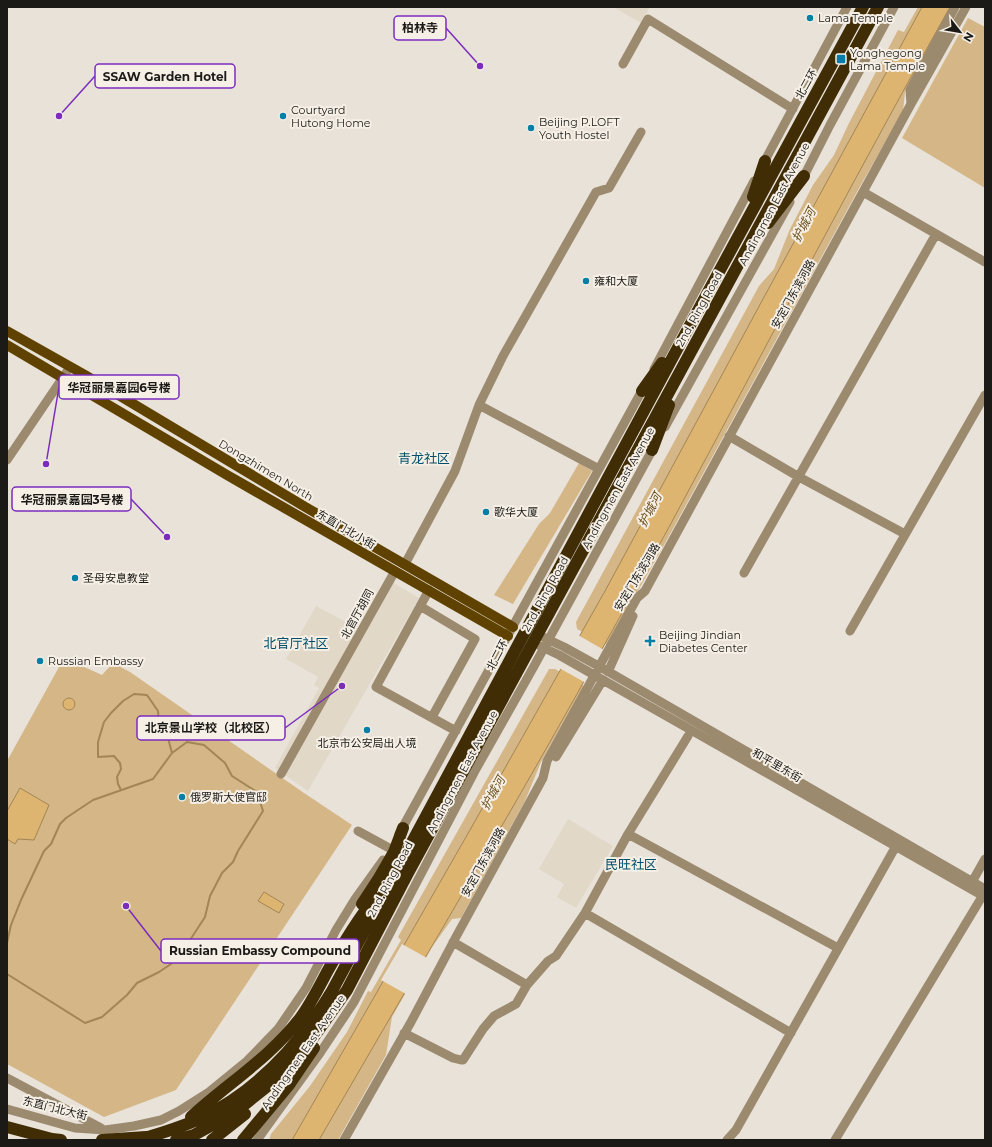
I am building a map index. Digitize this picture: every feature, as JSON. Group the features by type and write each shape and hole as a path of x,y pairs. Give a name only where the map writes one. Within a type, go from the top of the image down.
{"highway":[{"name":"北二环","path":"772,174 863,7"},
{"name":"2nd. Ring Road","path":"173,1138 201,1118 229,1102 256,1083 277,1063 318,1013 332,991 642,442 878,7"},
{"path":"743,228 765,160"},
{"name":"2nd. Ring Road","path":"631,435 772,174"},
{"path":"746,251 804,176"},
{"path":"642,391 689,327"},
{"path":"652,450 686,361"},
{"name":"北二环","path":"400,871 631,435"},
{"path":"327,972 356,913 394,852 403,828"},
{"name":"2nd. Ring Road","path":"138,1140 194,1135 234,1113 275,1080 303,1052 347,990 400,871"},
{"path":"173,1138 176,1131 196,1112 253,1066 279,1042 300,1017 314,996 357,921 400,871"},
{"path":"243,1140 289,1085 303,1065 347,990"},
{"path":"212,1140 250,1110 275,1087 303,1052"},
{"path":"173,1138 209,1092"},
{"path":"7,1119 38,1140"},
{"path":"7,1127 61,1140"},
{"path":"7,1134 30,1140"},
{"path":"104,1135 173,1138"}],"main road":[{"name":"Dongzhimen North","path":"7,330 70,367 304,513 405,564 511,631"},
{"name":"东直门北小街","path":"7,345 227,475 304,513 394,571 511,631"}],"street":[{"path":"209,1092 247,1061 278,1029 306,988 336,930 355,899 391,849 642,391 687,304 847,7"},
{"name":"Andingmen East Avenue","path":"256,1140 325,1047 354,1002 476,769 534,668 614,519 804,176 894,7"},
{"path":"911,104 910,90 956,7"},
{"name":"安定门东滨河路","path":"344,1140 543,778 547,761 637,598 645,591 911,104 966,7"},
{"path":"623,64 648,19 793,109"},
{"path":"787,120 822,141"},
{"path":"405,564 455,471 479,404 503,356 596,192 609,188 641,132"},
{"path":"863,192 985,262"},
{"path":"744,574 936,234"},
{"path":"7,460 64,378 70,367"},
{"path":"850,631 985,395"},
{"path":"479,404 599,469"},
{"path":"729,436 798,477 905,534"},
{"path":"581,502 614,519"},
{"name":"北官厅胡同","path":"281,774 394,571"},
{"path":"539,578 572,596"},
{"path":"429,590 376,687 456,731"},
{"path":"543,778 602,674 645,591"},
{"path":"420,606 475,639 432,717"},
{"name":"和平里东街","path":"511,631 549,639 564,647 602,674 896,846 984,894"},
{"name":"和平里东街","path":"511,631 544,648 602,674 972,882"},
{"path":"500,650 534,668"},
{"path":"404,1033 454,1058 463,1060 483,1029 494,1016 516,1004 527,985 548,961 556,956 585,913 628,834 688,736"},
{"path":"445,750 476,769"},
{"path":"358,831 391,849"},
{"path":"628,834 838,948"},
{"path":"727,1140 736,1130 896,846"},
{"path":"835,1140 984,894 972,882 985,859"},
{"path":"585,913 791,1033"},
{"path":"453,942 527,985"},
{"path":"7,1078 104,1135"},
{"name":"东直门北大街","path":"7,1109 104,1135 161,1120 179,1111 209,1092"}],"shaded area":[{"path":"613,7 650,7 641,23"},
{"path":"918,7 951,8 905,92 903,111 863,181 663,547 607,645 577,629 576,622 759,286 774,269 790,229 813,185 834,155 849,123 898,30 904,32"},
{"path":"968,18 985,27 985,188 902,138"},
{"path":"579,463 592,471 513,604 494,595 539,524 550,513"},
{"path":"392,582 419,598 308,791 275,768 319,688 314,685 318,677 286,659 316,606 363,631"},
{"path":"64,658 102,675 113,663 130,672 352,825 176,1090 104,1117 7,1064 7,761"},
{"path":"549,669 555,669 584,686 541,762 525,801 461,918 452,919 432,947 392,1017 386,1055 338,1140 269,1140 271,1134 310,1086 347,1032 368,991 371,992 401,940 398,937"},
{"path":"568,819 613,846 576,908 557,897 564,884 539,869"}],"water":[{"name":"护城河","path":"922,7 950,7 902,92 625,609 513,806 319,1140 292,1140 605,591"},
{"path":"67,698 71,698 75,704 71,710 67,710 63,706 63,702"},
{"path":"20,788 49,805 34,840 18,839 15,844 7,839 7,811"},
{"path":"264,892 284,904 279,913 258,901"}],"pier":[{"path":"578,635 604,650 586,683 559,668"},
{"path":"402,944 427,958 406,994 381,980"}],"waterway":[{"path":"121,790 117,777 121,769 120,763 114,756 98,757 98,742 104,722 123,701 134,694 147,695 158,711 159,725 168,738 172,753"},
{"path":"7,943 11,925 21,900 44,851 51,844 60,824 66,818 93,800 153,779 172,753 187,742 204,745 225,763 232,776 257,792 263,811 238,851 233,862 222,873 210,896 205,917 192,937 171,964 137,983 127,995 102,1017 85,1023 7,974"}],"place":[{"name":"Lama Temple","path":"810,18"},
{"name":"Yonghegong Lama Temple","path":"841,59"},
{"name":"柏林寺","path":"480,66"},
{"name":"SSAW Garden Hotel","path":"59,116"},
{"name":"Courtyard Hutong Home","path":"283,116"},
{"name":"Beijing P.LOFT Youth Hostel","path":"531,128"},
{"name":"雍和大厦","path":"586,281"},
{"name":"华冠丽景嘉园6号楼","path":"46,464"},
{"name":"歌华大厦","path":"486,512"},
{"name":"华冠丽景嘉园3号楼","path":"167,537"},
{"name":"圣母安息教堂","path":"75,578"},
{"name":"Beijing Jindian Diabetes Center","path":"650,641"},
{"name":"Russian Embassy","path":"40,661"},
{"name":"北京景山学校（北校区）","path":"342,686"},
{"name":"北京市公安局出人境","path":"367,730"},
{"name":"俄罗斯大使官邸","path":"182,797"},
{"name":"Russian Embassy Compound","path":"126,906"}],"district":[{"name":"青龙社区","path":"424,458"},
{"name":"北官厅社区","path":"296,643"},
{"name":"民旺社区","path":"631,864"}]}
